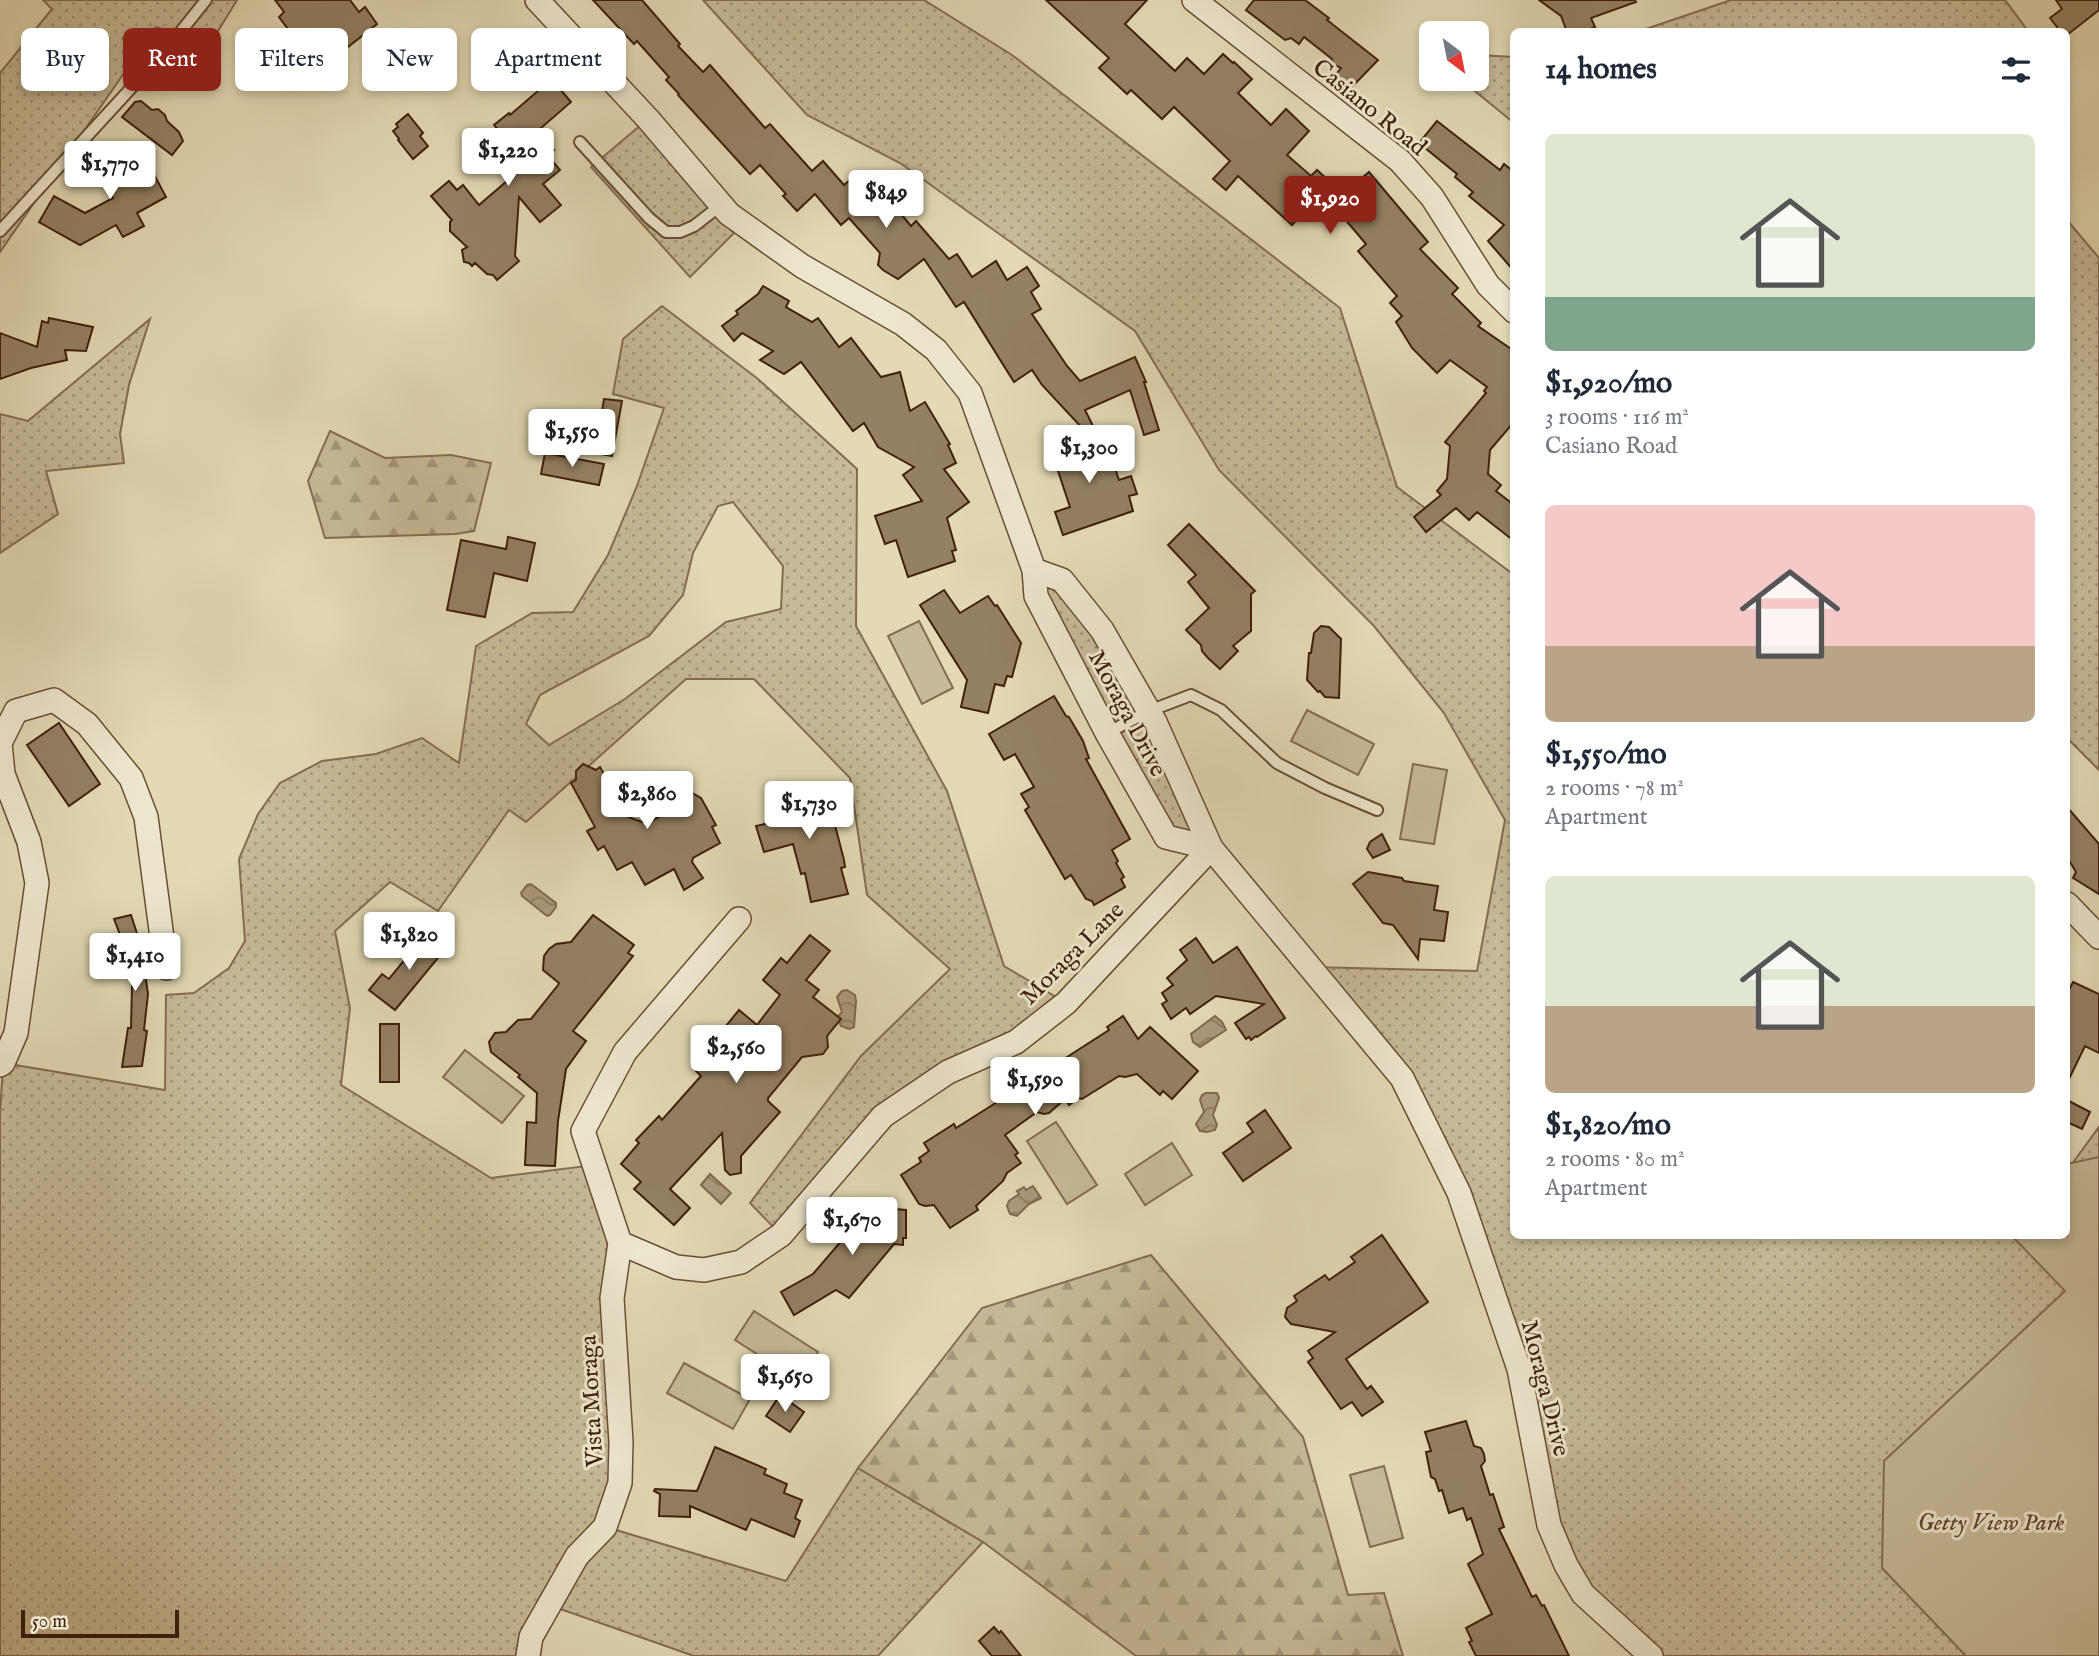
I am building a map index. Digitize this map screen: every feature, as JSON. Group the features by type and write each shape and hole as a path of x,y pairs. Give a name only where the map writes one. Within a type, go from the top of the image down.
{"street":[{"name":"Moraga Drive","path":"537,0 648,119 729,214 802,266 903,324 936,350 970,393 1034,570 1036,596 1107,733 1166,836 1211,848"},
{"name":"Casiano Road","path":"1194,0 1400,162 1432,197 1488,285 1510,307"},
{"name":"Moraga Drive","path":"1034,570 1062,580 1102,630 1149,711 1211,848 1402,1078 1459,1193 1519,1368 1549,1525 1566,1565 1583,1594 1651,1656"},
{"path":"0,1065 16,1033 37,883 29,842 4,775 0,743 16,711 54,701 87,724 131,778 146,817 166,968"},
{"name":"Moraga Lane","path":"620,1243 676,1267 704,1270 741,1262 771,1242 781,1235 883,1116 948,1072 1016,1042 1066,1003 1211,848"},
{"path":"2070,907 2099,937"},
{"path":"620,1243 583,1132 625,1052 739,919"},
{"name":"Vista Moraga","path":"528,1656 531,1637 577,1556 605,1527 620,1483 621,1442 612,1298 620,1243"}],"lane":[{"path":"0,230 166,50 206,0"},
{"path":"580,142 649,218 666,232 680,232 694,226 721,205"},
{"path":"1107,733 1149,711 1191,695 1221,710 1277,763 1325,788 1377,810"}],"green space":[{"path":"43,0 237,0 220,28 123,28 123,75 0,252 0,73 21,47 21,91 109,91 109,28 37,28 52,9"},
{"path":"703,0 924,0 1012,55 1340,308 1397,487 1510,572 1510,1239 2070,1239 2070,1167 2099,1127 2099,1656 1651,1656 1566,1565 1519,1368 1402,1078 1310,967 1477,971 1505,820 1444,713 1374,626 1219,470 1135,331 900,163 807,115"},
{"path":"1731,0 2005,0 2026,28 1649,28"},
{"path":"1489,56 1510,57 1510,120 1475,91 1489,91"},
{"path":"648,119 743,224 690,277 591,167"},
{"path":"2070,224 2099,258 2099,770 2070,741"},
{"path":"662,306 758,379 857,469 856,626 947,791 1004,966 1066,1003 883,1116 781,1235 750,1203 861,1056 950,969 867,895 850,778 754,679 686,679 526,822 509,810 438,911 390,882 335,931 350,1008 341,1085 491,1178 594,1165 620,1243 621,1442 606,1527 786,1581 858,1468 983,1542 878,1656 694,1656 549,1605 528,1656 0,1656 0,1115 3,1063 165,1090 166,995 194,993 229,968 245,941 239,859 258,814 280,783 322,761 376,754 422,738 459,763 476,646 532,613 573,612 608,555 637,486 664,408 613,394 623,339","holes":["733,502 783,566 781,609 726,622 625,699 549,745 526,724 540,695 649,636 683,595 693,553 718,506"]},
{"path":"150,319 129,385 120,434 124,463 46,471 58,514 0,553 0,414 28,421"},
{"path":"330,431 385,458 451,455 491,463 474,531 455,534 325,538 308,481"},
{"path":"1034,570 1102,630 1211,848 1166,837"},
{"path":"919,621 953,688 922,704 888,636"},
{"path":"1307,710 1374,744 1358,775 1291,741"},
{"path":"1413,764 1447,770 1434,844 1400,839"},
{"path":"465,1050 524,1096 502,1123 443,1077"},
{"path":"1056,1122 1097,1185 1067,1204 1027,1141"},
{"path":"1172,1143 1192,1175 1145,1205 1125,1174"},
{"name":"Getty View Park","path":"2099,1157 2099,1656 1966,1656 1882,1568 1884,1461 2065,1291 2015,1239 2070,1239 2070,1163"},
{"path":"1151,1255 1303,1437 1348,1595 1384,1593 1403,1656 1136,1656 983,1542 858,1468 982,1308"},
{"path":"754,1311 818,1352 799,1381 735,1340"},
{"path":"684,1363 750,1399 733,1429 667,1393"},
{"path":"1384,1466 1403,1538 1370,1547 1350,1475"}],"water":[{"path":"531,884 556,903 550,915 547,916 522,896 521,893 527,885"},
{"path":"847,990 855,995 856,1001 854,1027 849,1029 841,1026 837,1018 842,1012 837,997"},
{"path":"1215,1016 1226,1030 1200,1047 1193,1042 1191,1034"},
{"path":"1206,1093 1217,1093 1219,1098 1213,1115 1217,1125 1215,1130 1207,1132 1200,1131 1196,1124 1204,1112 1200,1100"},
{"path":"710,1174 731,1193 721,1204 701,1185"},
{"path":"1033,1186 1041,1198 1029,1204 1017,1216 1010,1214 1007,1206 1009,1201 1019,1194 1017,1191"}],"building":[{"path":"275,0 350,0 359,12 365,7 377,24 372,28 362,28 362,36 348,47 348,28 287,28 279,17 284,12"},
{"path":"593,0 642,0 680,44 678,46 703,72 710,65 765,128 770,124 812,171 823,161 844,185 856,175 889,214 896,208 911,226 916,221 949,259 957,254 972,277 996,261 1007,280 1027,267 1039,286 1031,292 1041,309 1032,314 1067,366 1080,381 1135,357 1146,382 1159,430 1144,435 1130,390 1085,410 1100,440 1096,443 1042,385 1032,370 1014,382 964,302 956,307 924,259 898,279 878,265 880,253 849,218 841,225 815,194 797,211 760,165 750,174 678,95 666,80 669,77 637,41 634,44 626,35 626,28 619,28"},
{"path":"1046,0 1147,0 1125,24 1175,71 1187,58 1204,74 1223,54 1252,79 1238,93 1271,125 1286,109 1309,131 1287,155 1311,176 1317,170 1343,194 1369,172 1428,242 1420,249 1458,288 1452,294 1481,323 1478,326 1510,348 1510,427 1490,450 1488,474 1501,485 1496,491 1510,502 1510,538 1477,512 1469,520 1456,508 1426,532 1414,517 1441,495 1437,491 1447,479 1450,446 1445,442 1486,393 1484,391 1487,387 1450,360 1437,373 1412,348 1396,322 1402,316 1390,303 1397,296 1358,251 1366,244 1322,192 1292,225 1238,176 1226,190 1213,179 1230,161 1174,107 1162,119 1131,90 1127,94 1099,68 1109,58"},
{"path":"1254,0 1305,0 1378,60 1350,89 1334,77 1341,68 1330,62 1332,59 1304,37 1299,44 1291,38 1285,40 1246,10"},
{"path":"1539,0 1636,2 1591,18 1595,27 1593,28 1566,28 1561,16"},
{"path":"2056,0 2099,0 2099,10 2070,33 2070,28 2058,28 2050,18 2062,9"},
{"path":"538,91 562,91 571,102 541,128 547,135 544,138 554,150 547,155 560,170 543,184 561,205 540,222 519,197 515,256 519,261 497,280 475,263 472,266 464,262 462,250 467,247 450,231 452,220 431,196 449,181 457,190 463,185 479,205 521,169 518,166 524,161 494,125 509,113 510,115"},
{"path":"141,101 152,110 158,109 179,132 183,141 172,155 122,117 135,102"},
{"path":"408,114 423,133 420,136 428,146 413,159 393,131 398,127 396,124"},
{"path":"1437,121 1500,170 1504,164 1510,169 1510,266 1488,241 1504,225 1469,196 1473,192 1455,177 1457,174 1419,143"},
{"path":"139,146 166,197 137,213 144,226 123,237 116,225 80,245 39,222 54,196 85,213 113,198 97,169"},
{"path":"763,286 789,301 786,307 812,322 818,318 839,347 851,338 881,377 900,372 910,411 925,402 950,444 948,445 956,463 944,469 969,502 947,518 956,550 952,551 955,561 908,577 896,540 885,544 875,516 922,501 903,475 914,467 878,447 864,423 853,431 801,362 784,374 760,360 773,351 742,333 734,341 722,326 738,314 736,311 758,294"},
{"path":"49,318 93,327 86,351 65,350 67,360 31,368 0,379 0,333 37,347 42,321 48,323"},
{"path":"604,399 622,401 612,456 595,453"},
{"path":"1082,433 1089,453 1108,447 1119,480 1131,476 1137,494 1129,496 1133,511 1063,535 1055,512 1070,507 1049,444"},
{"path":"545,453 604,464 599,485 541,474"},
{"path":"1189,524 1255,591 1251,594 1251,631 1233,646 1238,651 1220,669 1186,630 1209,608 1188,582 1196,575 1168,545"},
{"path":"508,537 535,543 527,581 494,573 485,617 447,610 461,540 506,549"},
{"path":"944,590 960,613 988,596 995,606 997,605 1021,643 1012,677 1007,676 1004,686 995,684 988,713 961,707 967,680 920,605"},
{"path":"1321,626 1329,627 1341,639 1339,698 1325,697 1307,680 1314,633"},
{"path":"1054,696 1083,741 1089,758 1086,759 1130,839 1112,850 1124,877 1121,879 1125,887 1094,905 1086,899 1071,875 1065,879 1025,810 1029,807 1021,794 1034,787 1015,754 1004,760 989,734"},
{"path":"59,723 100,784 69,806 27,745"},
{"path":"583,764 596,770 600,767 628,817 642,822 650,818 651,821 681,805 679,803 683,788 701,798 716,825 712,827 720,843 693,858 692,862 703,878 684,890 674,869 645,885 632,862 617,870 604,846 598,850 587,831 595,827 571,783 576,780 576,771"},
{"path":"800,783 829,802 844,860 845,867 841,868 848,894 811,902 805,873 801,874 793,844 764,852 756,826 769,823 767,815 772,808 786,804"},
{"path":"2070,810 2099,844 2099,894 2073,878 2076,872 2070,862"},
{"path":"1382,834 1390,850 1373,858 1367,849 1370,842"},
{"path":"1368,872 1438,886 1434,910 1448,912 1444,941 1420,939 1418,959 1393,925 1383,923 1353,884"},
{"path":"131,915 143,952 148,994 144,1030 147,1031 142,1066 122,1067 128,1028 131,1028 132,984 125,948 114,919"},
{"path":"593,915 634,945 628,953 633,956 573,1031 586,1041 566,1069 555,1166 525,1165 527,1122 536,1123 537,1093 518,1077 520,1075 491,1052 489,1042 495,1033 506,1032 518,1020 531,1019 559,983 543,970 544,956 556,944 571,942"},
{"path":"428,931 447,947 395,1010 369,990 382,974 389,979"},
{"path":"810,935 830,951 806,980 819,990 813,997 841,1019 827,1036 828,1047 823,1054 802,1057 768,1098 780,1112 741,1156 741,1173 730,1175 725,1170 722,1133 670,1189 690,1208 674,1225 634,1189 641,1182 621,1164 639,1143 636,1140 659,1116 662,1120 701,1076 696,1071 728,1037 721,1032 739,1010 757,1025 780,995 763,980 781,958 787,963"},
{"path":"1196,938 1213,963 1237,947 1285,1018 1257,1037 1246,1039 1235,1023 1264,1004 1216,996 1190,1014 1186,1008 1171,1019 1162,1004 1167,1001 1162,993 1173,985 1167,978 1187,960 1180,950"},
{"path":"2073,982 2099,994 2099,1053 2085,1046 2070,1077 2070,988"},
{"path":"1123,1016 1138,1039 1150,1027 1198,1071 1172,1099 1163,1091 1160,1095 1137,1074 1119,1076 1069,1105 1065,1099 1049,1113 1037,1112 1005,1135 1018,1153 1015,1155 1021,1163 1007,1173 1003,1181 976,1206 978,1210 950,1228 934,1205 919,1204 901,1175 921,1162 919,1158 929,1151 924,1143 954,1124 956,1128 1005,1097 1109,1030 1107,1027"},
{"path":"380,1024 399,1024 399,1082 380,1082"},
{"path":"2070,1102 2090,1112 2082,1129 2070,1123"},
{"path":"1265,1110 1291,1148 1243,1181 1223,1153 1253,1132 1247,1123"},
{"path":"870,1202 881,1203 883,1208 906,1210 906,1238 903,1238 903,1245 894,1244 849,1298 836,1290 794,1315 781,1292 813,1274 849,1232 846,1229"},
{"path":"1382,1235 1428,1302 1346,1359 1367,1389 1371,1386 1383,1402 1362,1416 1352,1402 1341,1409 1308,1362 1313,1358 1308,1351 1335,1332 1291,1324 1285,1317 1287,1308 1297,1301 1294,1296 1325,1275 1329,1280 1355,1262 1351,1257"},
{"path":"780,1395 804,1412 790,1432 766,1416"},
{"path":"1466,1421 1474,1446 1481,1448 1484,1454 1485,1461 1481,1466 1504,1527 1499,1529 1532,1597 1536,1595 1542,1606 1544,1605 1569,1656 1476,1656 1469,1642 1472,1641 1466,1628 1492,1614 1468,1564 1483,1554 1471,1518 1467,1520 1463,1508 1449,1513 1442,1490 1439,1491 1435,1479 1431,1477 1426,1452 1431,1451 1425,1432"},
{"path":"715,1447 766,1469 764,1474 787,1484 784,1493 802,1500 795,1518 800,1521 794,1537 751,1519 746,1530 690,1506 690,1517 659,1516 660,1494 654,1491 655,1489 697,1491"},
{"path":"994,1627 999,1633 1001,1631 1021,1656 992,1656 979,1641"}]}
